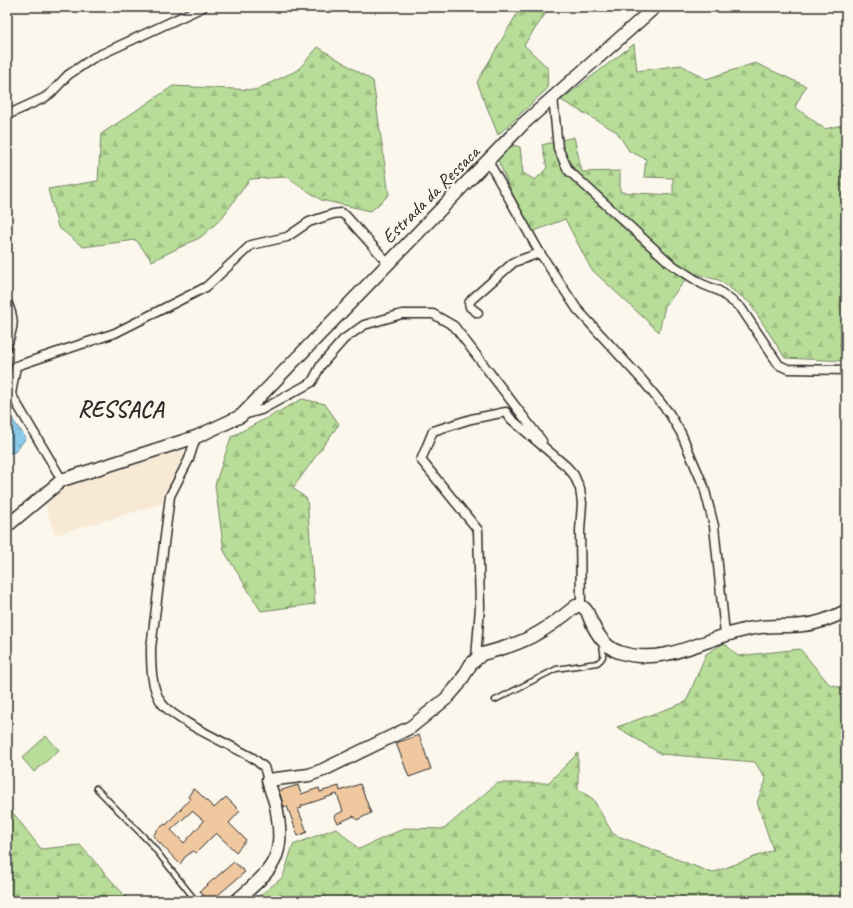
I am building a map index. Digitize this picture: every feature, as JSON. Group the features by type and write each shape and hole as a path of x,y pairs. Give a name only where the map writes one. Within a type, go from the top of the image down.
{"street":[{"path":"7,114 51,94 68,75 93,58 203,7"},
{"name":"Estrada da Ressaca","path":"241,416 523,124 654,7"},
{"path":"553,97 558,148 568,170 601,201 671,264 702,284 718,291 741,308 779,365 788,369 846,370"},
{"path":"488,161 540,253 577,309 644,382 669,413 681,433 704,487 714,526 725,634"},
{"path":"62,480 9,393 16,366 115,333 206,287 251,245 287,238 305,224 327,216 338,213 346,216 388,263"},
{"path":"478,314 470,307 469,303 477,294 514,262 540,253"},
{"path":"7,302 14,318 14,324 7,346"},
{"path":"7,526 62,480 196,437 241,416 261,410 312,382 321,366 344,339 364,325 402,314 433,314 454,326 548,449 574,475 580,489 582,503 580,531 581,606"},
{"path":"476,658 480,607 478,530 420,460 433,431 471,419 506,412 526,433 548,449"},
{"path":"196,437 188,459 170,496 151,648 151,670 157,694 167,709 253,758 264,767 275,804 280,834 280,846 277,856 271,866 236,901"},
{"path":"268,780 310,774 323,770 411,728 447,698 459,684 476,658 482,654 531,638 542,632 576,606 586,608 601,638 617,652 638,657 675,653 725,634 755,628 803,625 831,618 846,611"}],"lane":[{"path":"495,700 556,670 597,663 602,660 604,653 601,638"},
{"path":"96,788 150,843 196,901"}],"shaded area":[{"path":"181,450 187,453 161,504 55,535 43,499 62,486"}],"green space":[{"path":"521,7 550,7 524,45 548,68 547,89 498,135 477,82"},
{"path":"634,44 637,71 681,65 706,79 755,63 806,86 795,107 825,129 846,124 846,361 785,358 749,302 719,280 691,273 665,306 659,332 591,269 565,219 532,232 511,191 497,158 510,144 520,147 523,173 535,180 547,168 542,145 574,137 582,172 620,171 620,192 673,195 673,178 644,177 646,159 629,151 617,132 561,100"},
{"path":"318,47 373,81 389,195 371,211 321,200 287,177 250,179 221,219 201,237 152,261 136,240 83,247 58,227 48,189 98,181 101,134 173,86 255,90 298,70"},
{"path":"302,399 325,404 339,424 293,488 307,499 315,604 261,611 224,551 215,485 231,437"},
{"path":"724,643 738,656 800,649 829,684 846,689 846,901 253,901 283,877 293,845 336,828 359,849 405,828 444,829 497,783 548,783 578,753 578,789 593,799 613,834 712,873 773,850 757,802 766,780 755,762 661,754 617,727 686,702 706,654"},
{"path":"46,736 59,750 34,772 22,758"},
{"path":"7,805 41,849 80,845 126,897 122,901 7,901"}],"water":[{"path":"7,412 26,438 15,452 7,454"}],"building":[{"path":"419,735 431,769 409,777 396,743"},
{"path":"360,784 371,813 357,820 354,816 338,823 334,816 343,811 337,794 301,806 302,808 298,809 307,832 298,836 287,806 284,807 279,791 298,785 301,794 319,788 320,792 339,786 340,791"},
{"path":"193,789 214,808 226,797 240,811 229,823 246,840 236,852 216,833 196,853 193,851 185,857 180,864 153,836 158,829 165,824 166,825 190,799 188,797","holes":["192,811 204,821 184,843 171,830"]},
{"path":"234,862 245,872 211,901 199,901 204,896 200,891"}],"district":[{"name":"RESSACA","path":"121,409"}]}
